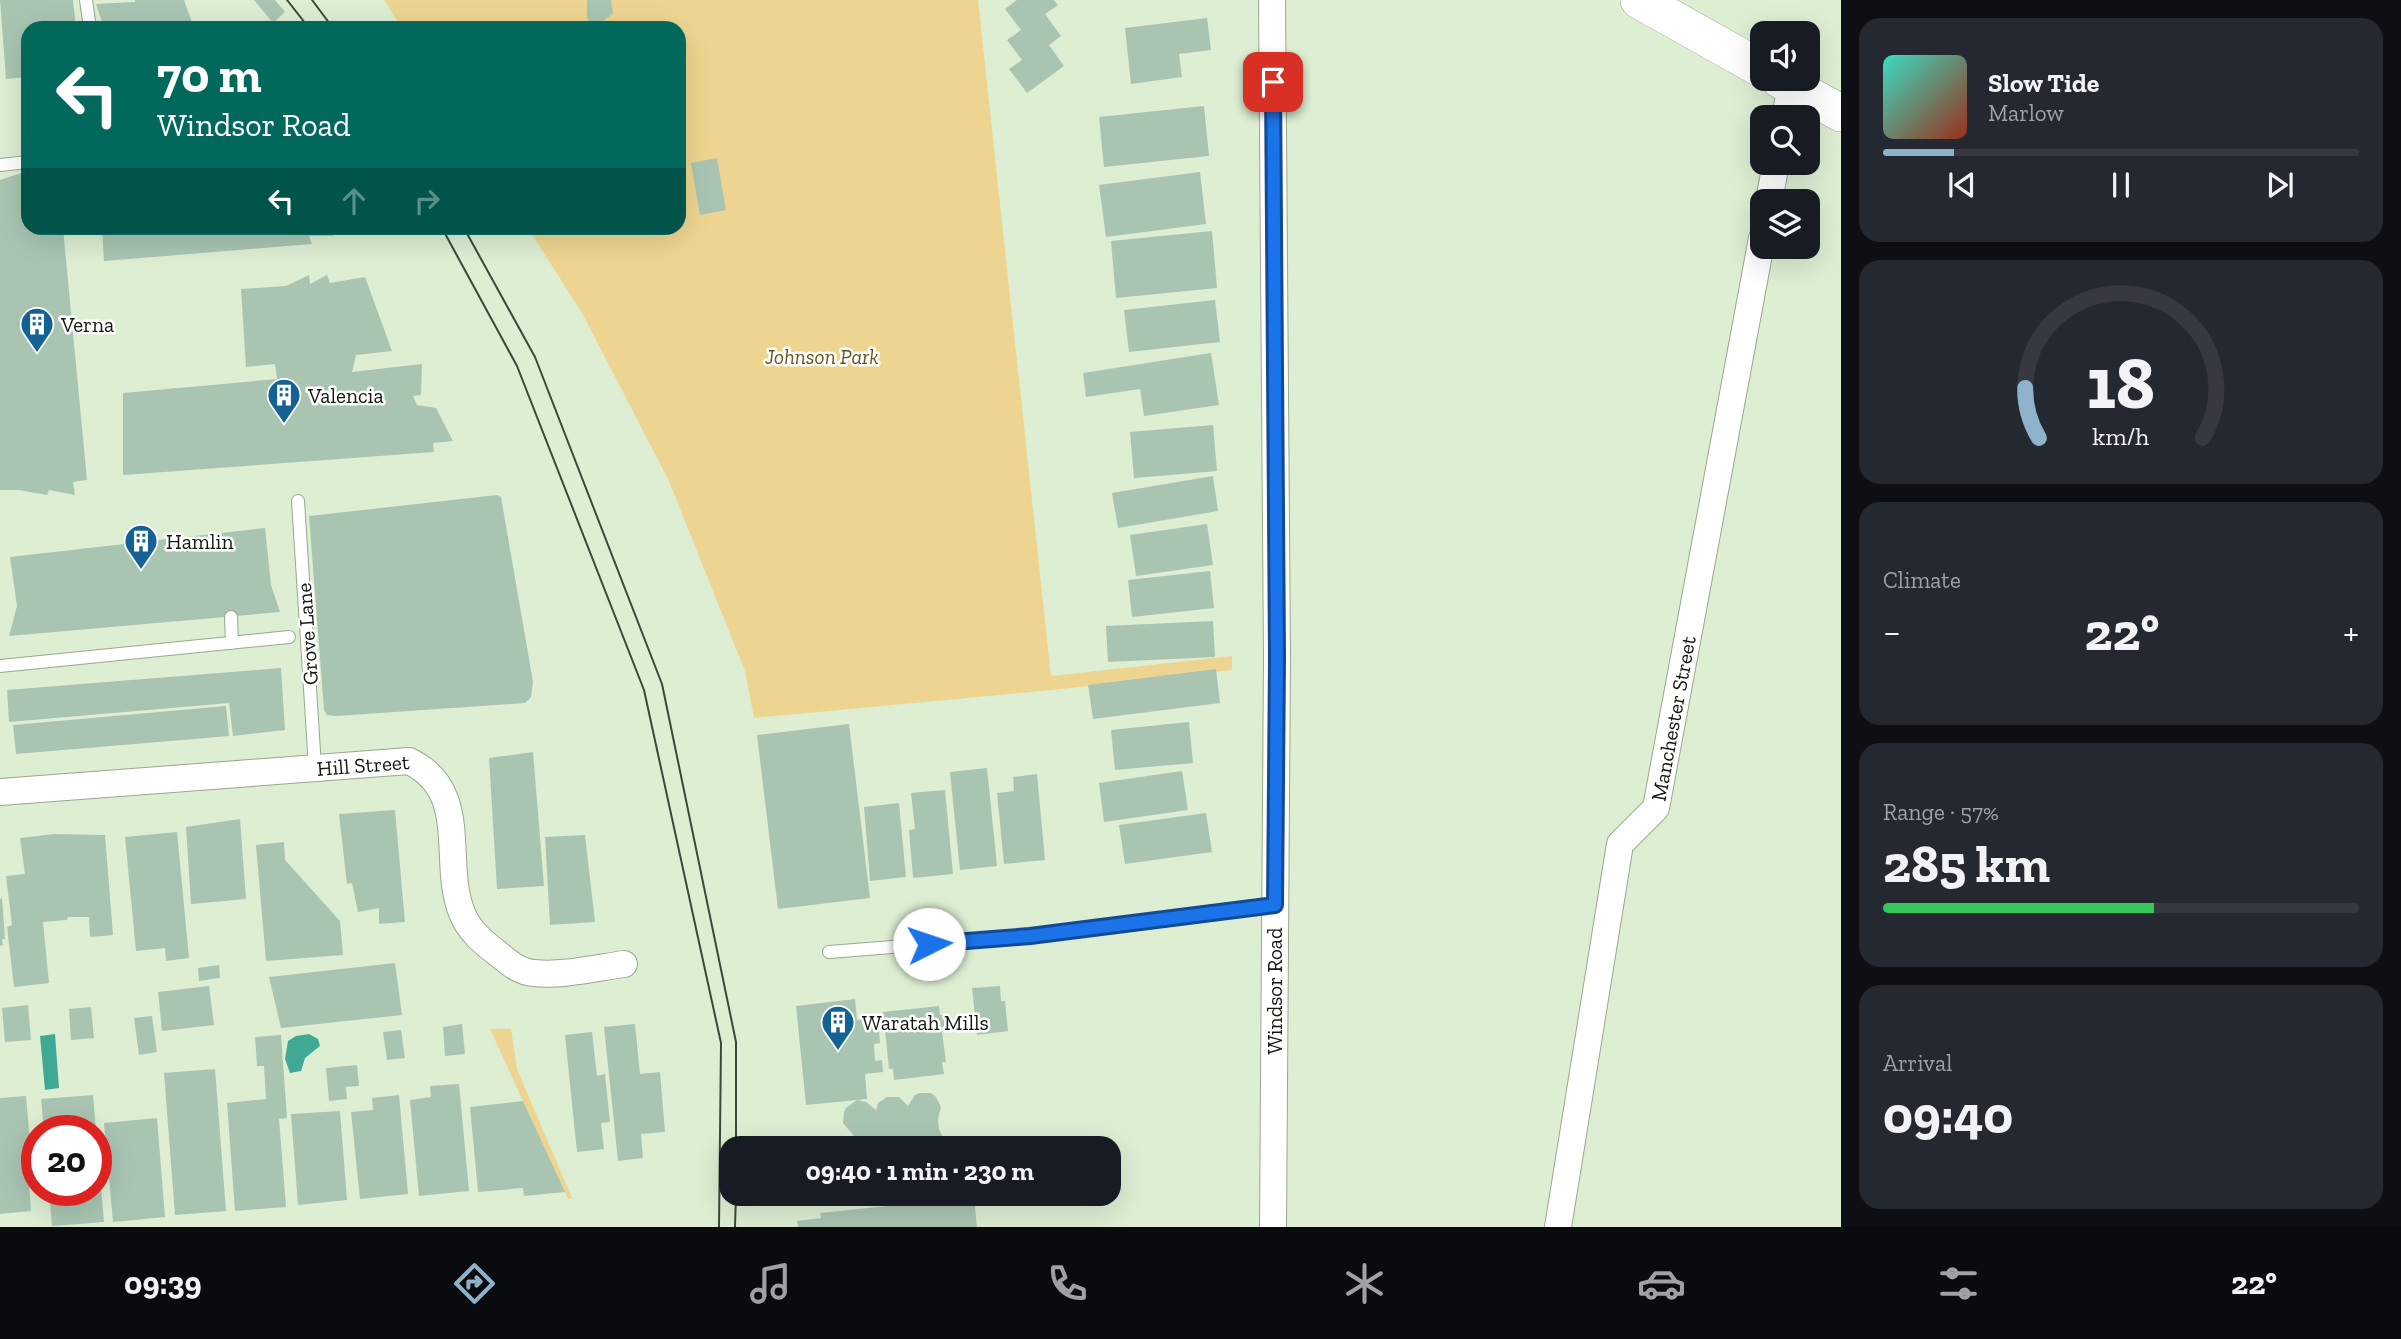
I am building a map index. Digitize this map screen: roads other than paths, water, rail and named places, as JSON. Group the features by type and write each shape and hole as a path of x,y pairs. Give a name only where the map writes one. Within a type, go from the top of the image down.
{"street":[{"name":"Windsor Road","path":"1272,0 1277,657 1273,1227"},
{"path":"1639,0 1750,70"},
{"path":"1786,91 1841,113"},
{"name":"Manchester Street","path":"1558,1227 1620,844 1656,808 1758,259"},
{"name":"Hill Street","path":"0,792 409,761 426,769 440,785 446,801 457,896 471,929 513,966 531,973 550,974 624,964"}],"lane":[{"path":"86,0 89,21"},
{"path":"0,165 21,163"},
{"name":"Grove Lane","path":"298,501 315,767"},
{"path":"232,617 232,643"},
{"path":"0,666 289,637"},
{"path":"829,952 1030,936 1275,905"}],"water":[{"path":"55,1034 59,1088 45,1090 40,1036"},
{"path":"309,1034 318,1039 320,1046 305,1058 301,1071 290,1073 285,1059 288,1041 296,1036"}],"tram line":[{"path":"287,0 304,21"},
{"path":"312,0 328,21"},
{"path":"446,235 517,366 644,690 721,1043 719,1227"},
{"path":"468,235 535,357 662,684 736,1042 736,1136"},
{"path":"735,1227 736,1206"}],"place":[{"name":"Verna","path":"37,354"},
{"name":"Valencia","path":"284,425"},
{"name":"Hamlin","path":"141,571"},
{"name":"Waratah Mills","path":"838,1052"}],"park label":[{"name":"Johnson Park","path":"822,356"}]}
